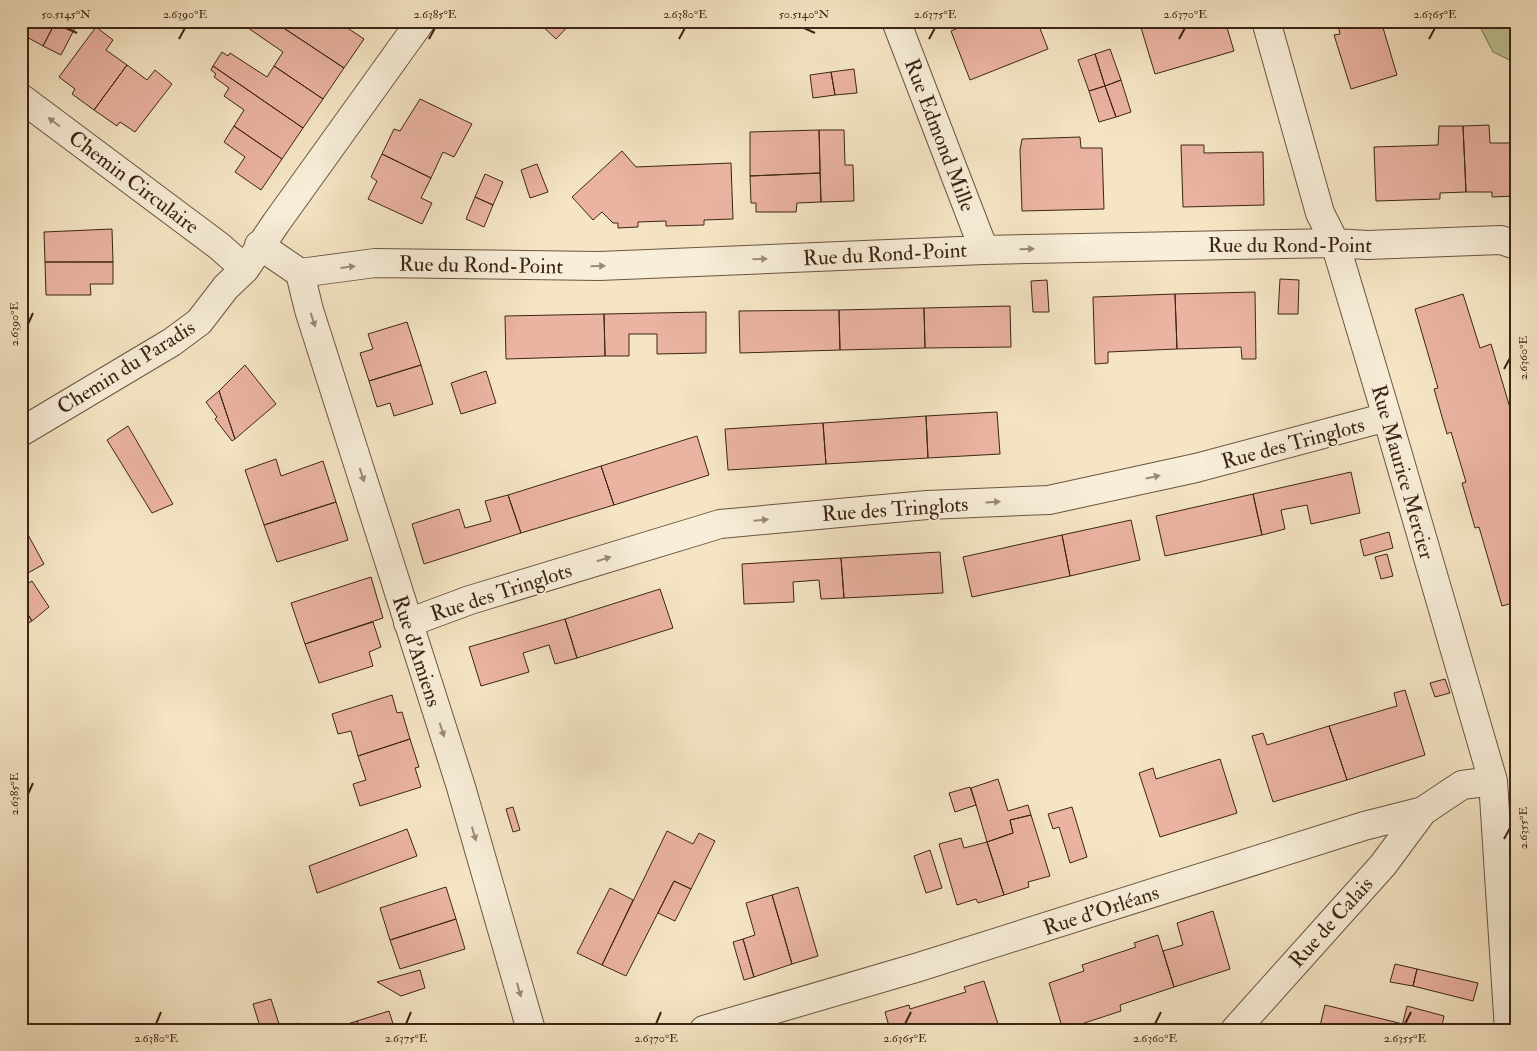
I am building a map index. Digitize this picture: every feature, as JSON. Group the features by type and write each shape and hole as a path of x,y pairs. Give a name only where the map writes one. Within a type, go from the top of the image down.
{"street":[{"name":"Chemin du Paradis","path":"21,432 172,342 199,322 226,287 245,269 259,245 421,21"},
{"name":"Rue Edmond Mille","path":"896,21 984,250"},
{"name":"Rue Maurice Mercier","path":"1266,21 1320,213 1335,244 1493,781 1509,1030"},
{"name":"Chemin Circulaire","path":"21,98 219,246 245,269"},
{"name":"Rue du Rond-Point","path":"300,273 375,263 599,266 984,250 1368,245 1472,240 1501,240 1516,245"},
{"path":"259,245 300,273"},
{"name":"Rue d'Amiens","path":"300,273 309,310 461,788 531,1030"},
{"name":"Rue des Tringlots","path":"408,623 470,600 720,524 927,506 1049,500 1196,468 1387,417"},
{"path":"1493,781 1516,795"},
{"name":"Rue d'Orléans","path":"704,1030 919,967 1364,826 1423,811 1462,785 1493,781"},
{"name":"Rue de Calais","path":"1235,1030 1382,865 1423,811"}],"green space":[{"path":"1477,21 1516,21 1516,63 1493,52"}],"building":[{"path":"33,21 56,21 43,46 25,36"},
{"path":"56,21 63,21 75,28 61,55 43,46"},
{"path":"253,21 273,21 344,68 323,99 274,66 283,52 248,28"},
{"path":"273,21 337,21 364,39 344,68"},
{"path":"537,21 573,21 556,39"},
{"path":"976,21 1037,21 1048,49 970,80 951,31"},
{"path":"1139,21 1225,21 1234,51 1155,74"},
{"path":"1337,21 1381,21 1397,75 1351,89 1334,35 1340,34"},
{"path":"96,27 113,40 106,50 127,65 94,110 72,94 75,89 59,77"},
{"path":"1110,49 1121,80 1105,86 1095,54"},
{"path":"222,52 228,56 230,53 267,77 274,66 323,99 303,128 213,66"},
{"path":"1095,54 1105,86 1089,91 1078,60"},
{"path":"127,65 147,80 155,70 172,84 135,132 120,122 117,126 94,110"},
{"path":"213,66 303,128 282,159 234,126 244,110 224,96 229,88 214,77 216,74 211,70"},
{"path":"854,69 857,93 835,95 831,72"},
{"path":"831,72 835,95 813,98 810,75"},
{"path":"1121,80 1131,112 1116,117 1105,86"},
{"path":"1105,86 1116,117 1099,122 1089,91"},
{"path":"420,99 472,124 454,157 443,152 431,178 382,154 394,129 400,131"},
{"path":"1489,125 1490,143 1516,143 1516,196 1492,197 1492,192 1466,192 1463,126"},
{"path":"234,126 282,159 261,190 235,172 245,157 224,142"},
{"path":"1439,126 1463,126 1466,192 1440,193 1440,199 1376,201 1374,147 1438,145"},
{"path":"819,130 820,173 750,176 750,132"},
{"path":"819,130 844,130 845,165 853,165 854,201 821,202"},
{"path":"1080,137 1081,148 1102,148 1104,209 1022,211 1020,150 1022,139"},
{"path":"1181,145 1204,145 1204,153 1263,152 1264,205 1183,207"},
{"path":"622,151 636,167 731,163 733,219 704,220 704,225 666,226 666,221 638,222 638,227 618,228 618,223 613,223 602,212 593,220 572,197"},
{"path":"382,154 431,178 421,198 432,203 422,224 368,199 377,181 371,177"},
{"path":"537,164 548,192 530,198 521,170"},
{"path":"820,173 821,202 797,203 796,212 756,212 756,203 751,203 750,176"},
{"path":"485,174 503,182 493,205 475,197"},
{"path":"475,197 493,205 484,227 466,219"},
{"path":"112,229 113,262 45,262 44,232"},
{"path":"45,262 113,262 113,284 90,284 91,295 46,295"},
{"path":"1280,279 1299,280 1298,314 1278,314"},
{"path":"1047,280 1049,312 1033,312 1031,281"},
{"path":"1255,292 1256,359 1242,359 1241,347 1177,349 1175,294"},
{"path":"1175,294 1177,349 1108,352 1108,363 1095,364 1093,297"},
{"path":"1463,294 1480,348 1491,344 1516,428 1516,602 1502,606 1479,527 1475,528 1462,483 1466,482 1451,432 1447,434 1434,389 1438,388 1415,309"},
{"path":"1010,306 1011,347 925,348 924,308"},
{"path":"924,308 925,348 840,350 839,310"},
{"path":"839,310 840,350 740,353 739,311"},
{"path":"706,312 706,353 657,354 657,334 629,334 629,356 605,356 604,314"},
{"path":"604,314 605,356 506,359 505,316"},
{"path":"407,322 421,365 369,381 360,353 373,349 368,334"},
{"path":"245,365 276,404 235,439 219,391"},
{"path":"421,365 433,404 394,416 390,403 377,407 369,381"},
{"path":"486,371 496,403 461,414 451,383"},
{"path":"219,391 235,439 232,441 215,419 217,417 206,402"},
{"path":"997,412 1000,454 928,458 926,416"},
{"path":"926,416 928,458 826,464 823,423"},
{"path":"823,423 826,464 728,470 725,429"},
{"path":"128,426 173,504 152,513 107,440"},
{"path":"697,436 709,475 614,505 601,466"},
{"path":"276,459 281,476 323,461 336,502 264,525 245,470"},
{"path":"601,466 614,505 521,533 508,495"},
{"path":"1351,472 1360,513 1311,524 1307,505 1281,510 1285,529 1262,535 1253,494"},
{"path":"1253,494 1262,535 1165,556 1156,516"},
{"path":"508,495 521,533 424,564 412,524 459,509 465,528 491,521 485,501"},
{"path":"336,502 348,540 277,562 264,525"},
{"path":"1131,520 1140,560 1070,576 1062,535"},
{"path":"21,522 44,564 28,573 21,560"},
{"path":"1389,532 1393,548 1364,556 1360,540"},
{"path":"1062,535 1070,576 972,597 963,557"},
{"path":"940,552 943,593 844,598 841,558"},
{"path":"1387,554 1393,576 1381,579 1375,557"},
{"path":"841,558 844,598 821,599 819,580 793,582 794,602 744,604 742,564"},
{"path":"371,577 383,618 305,644 291,603"},
{"path":"32,581 49,607 32,621 21,603 21,587"},
{"path":"660,589 673,628 577,658 565,619"},
{"path":"21,603 32,621 21,627"},
{"path":"565,619 577,658 555,664 549,645 523,653 529,672 481,686 469,647"},
{"path":"373,622 381,647 369,652 373,666 319,683 305,644"},
{"path":"1445,679 1450,693 1435,697 1430,683"},
{"path":"1405,690 1425,755 1347,780 1329,726 1397,706 1394,693"},
{"path":"392,695 397,713 402,712 410,739 358,756 351,731 338,734 332,714"},
{"path":"1329,726 1347,780 1273,802 1252,736 1263,733 1267,745"},
{"path":"410,739 419,767 415,768 421,787 360,806 353,784 366,780 358,756"},
{"path":"1220,759 1237,813 1160,837 1139,773 1153,768 1156,779"},
{"path":"998,779 1008,811 1028,805 1031,815 1010,820 1013,833 987,842 971,788"},
{"path":"970,787 976,805 955,812 949,793"},
{"path":"513,807 520,830 513,832 506,809"},
{"path":"1072,807 1087,857 1070,863 1059,827 1053,829 1048,814"},
{"path":"1031,815 1050,876 1028,882 1029,887 1004,895 987,842 1013,833 1010,820"},
{"path":"407,829 417,856 317,893 309,866"},
{"path":"667,831 693,844 699,833 715,841 691,889 674,881 626,976 602,965"},
{"path":"961,838 964,848 987,842 1004,895 978,903 976,899 957,905 939,844"},
{"path":"930,850 942,888 926,893 914,856"},
{"path":"674,881 691,889 675,921 658,913"},
{"path":"446,887 456,919 390,940 380,908"},
{"path":"798,887 818,956 792,964 772,895"},
{"path":"610,888 633,900 602,965 577,953"},
{"path":"772,895 792,964 754,977 743,939 755,935 746,903"},
{"path":"1213,911 1230,969 1174,987 1163,951 1183,945 1177,923"},
{"path":"456,919 465,949 400,969 390,940"},
{"path":"1158,935 1174,987 1120,1005 1121,1011 1063,1030 1049,983 1084,971 1082,965 1136,947 1134,943"},
{"path":"743,939 754,977 744,980 733,942"},
{"path":"1395,964 1417,969 1413,986 1390,982"},
{"path":"1417,969 1478,983 1473,1001 1413,986"},
{"path":"420,970 425,988 401,996 377,982"},
{"path":"984,981 1000,1030 890,1030 885,1012 909,1005 910,1009 966,992 964,987"},
{"path":"271,999 281,1030 261,1030 253,1004"},
{"path":"1325,1005 1403,1024 1401,1030 1319,1030"},
{"path":"1407,1006 1444,1016 1441,1030 1401,1030"},
{"path":"389,1011 395,1030 359,1030 357,1021"},
{"path":"357,1021 359,1030 328,1030"},
{"path":"298,1023 300,1030 280,1029"}]}
